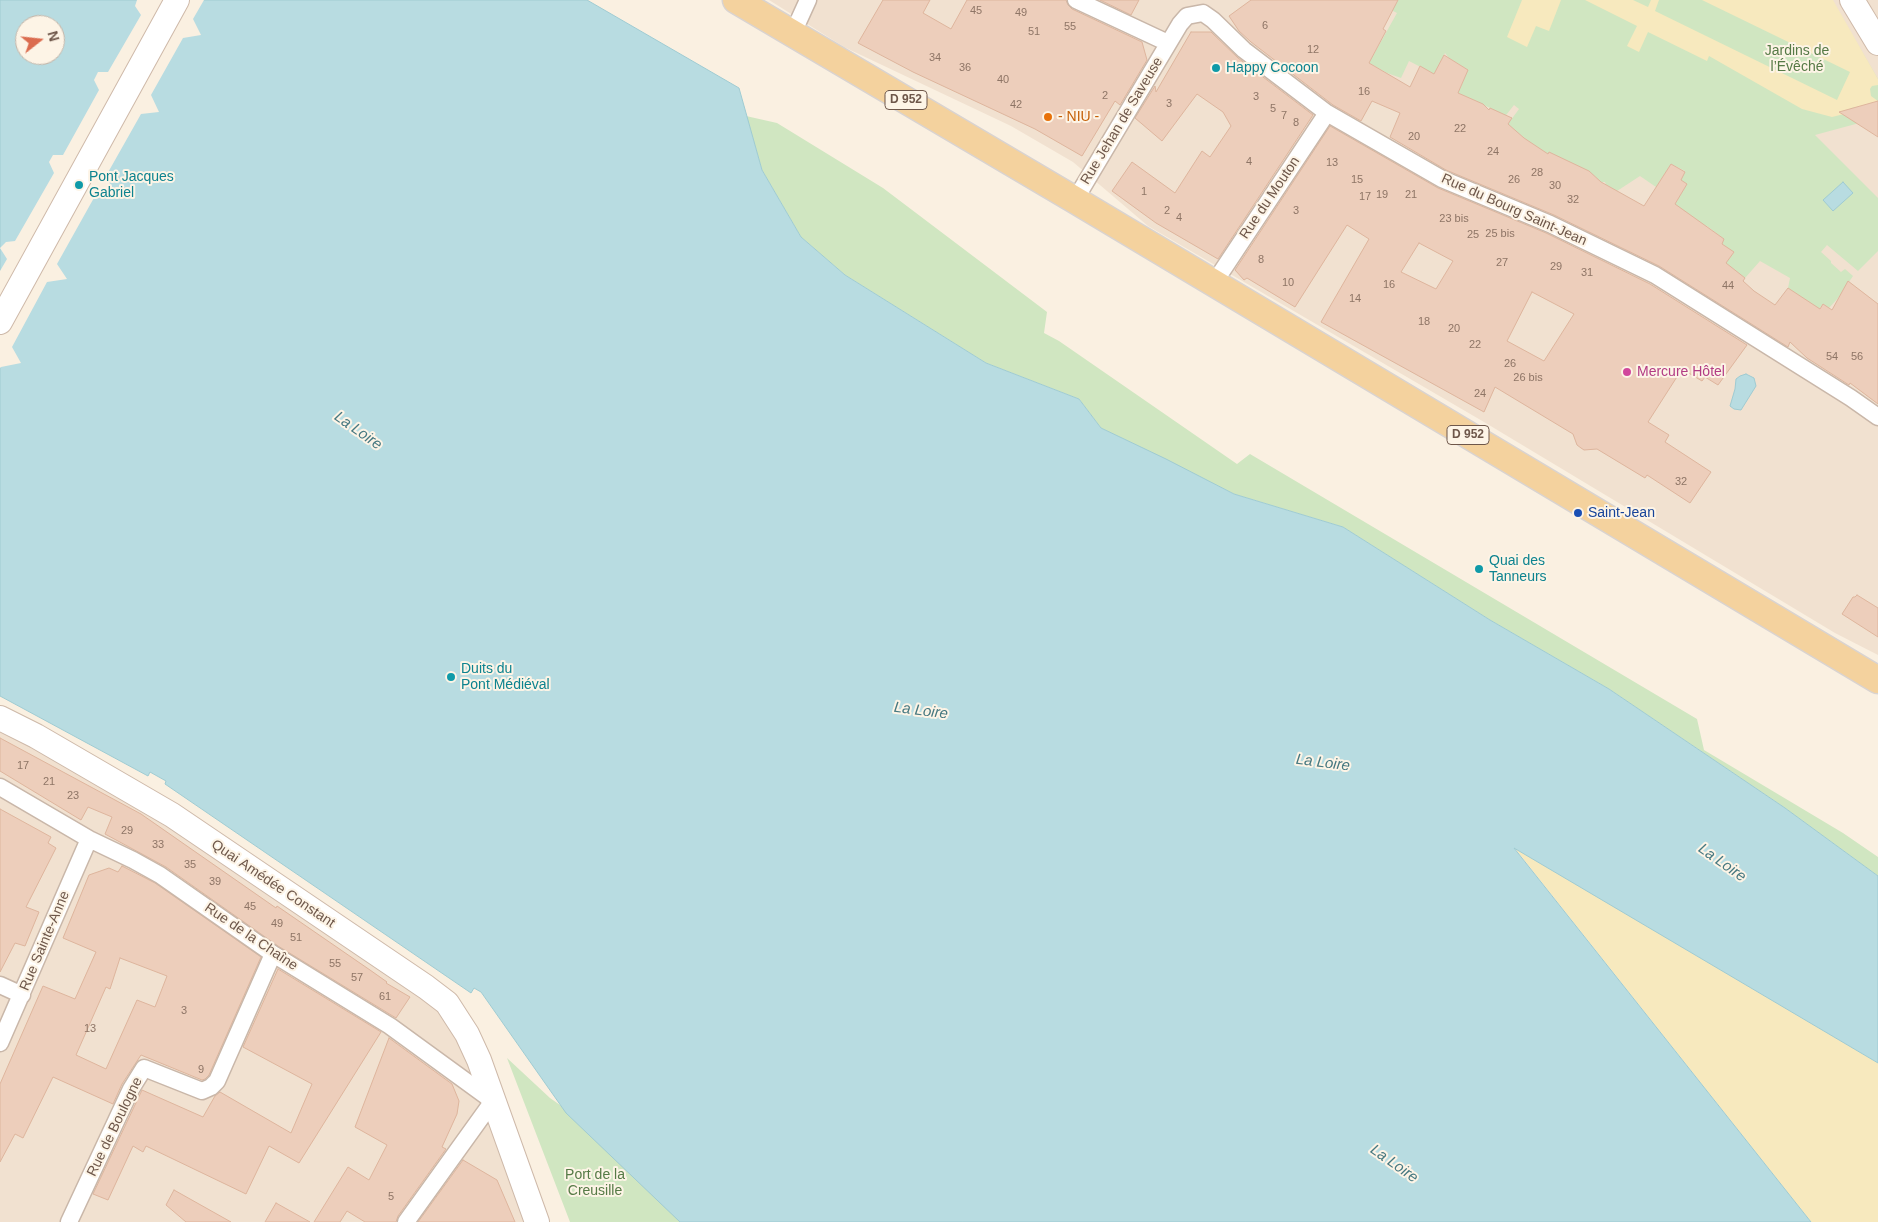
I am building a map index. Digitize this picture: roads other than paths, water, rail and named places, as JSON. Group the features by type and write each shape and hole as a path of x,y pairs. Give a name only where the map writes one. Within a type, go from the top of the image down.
{"main road":[{"path":"0,322 177,0"},
{"name":"D 952","path":"736,0 1872,673"},
{"path":"1852,0 1878,43"},
{"name":"Quai Amédée Constant","path":"0,718 36,736 172,815 447,1003 467,1034 537,1222"}],"street":[{"path":"793,33 808,0"},
{"path":"1076,0 1168,43"},
{"name":"Rue du Bourg Saint-Jean","path":"1168,43 1195,7 1208,16 1244,50 1327,113 1442,179 1550,224 1655,275 1852,398 1878,417"},
{"name":"Rue Jehan de Saveuse","path":"1076,200 1168,43"},
{"name":"Rue du Mouton","path":"1214,283 1327,113"},
{"name":"Rue de la Chaîne","path":"0,787 89,839 160,875 273,954 390,1026 493,1101"},
{"name":"Rue Sainte-Anne","path":"0,1043 89,839"},
{"name":"Rue de Boulogne","path":"69,1222 131,1089 144,1068 202,1091 211,1088 217,1081 273,954"},
{"path":"0,984 22,995"},
{"path":"406,1222 493,1101"}],"water":[{"name":"La Loire","path":"0,0 587,0 739,88 762,170 801,237 845,275 986,363 1079,399 1101,428 1234,494 1343,527 1490,620 1609,689 1785,808 1878,876 1878,1063 1514,848 1811,1222 680,1222 566,1113 481,992 474,988 471,993 165,784 166,781 150,772 148,776 0,696"},
{"path":"1843,182 1853,193 1833,211 1823,200"},
{"path":"1746,374 1754,378 1756,386 1741,410 1734,409 1730,406 1736,379"}],"place":[{"name":"Happy Cocoon","path":"1216,68"},
{"name":"‑ NIU ‑","path":"1048,117"},
{"name":"Pont Jacques Gabriel","path":"79,185"},
{"name":"Mercure Hôtel","path":"1627,372"},
{"name":"Saint-Jean","path":"1578,513"},
{"name":"Quai des Tanneurs","path":"1479,569"},
{"name":"Duits du Pont Médiéval","path":"451,677"}],"park label":[{"name":"Jardins de l’Évêché","path":"1797,59"},
{"name":"Port de la Creusille","path":"595,1184"}]}
